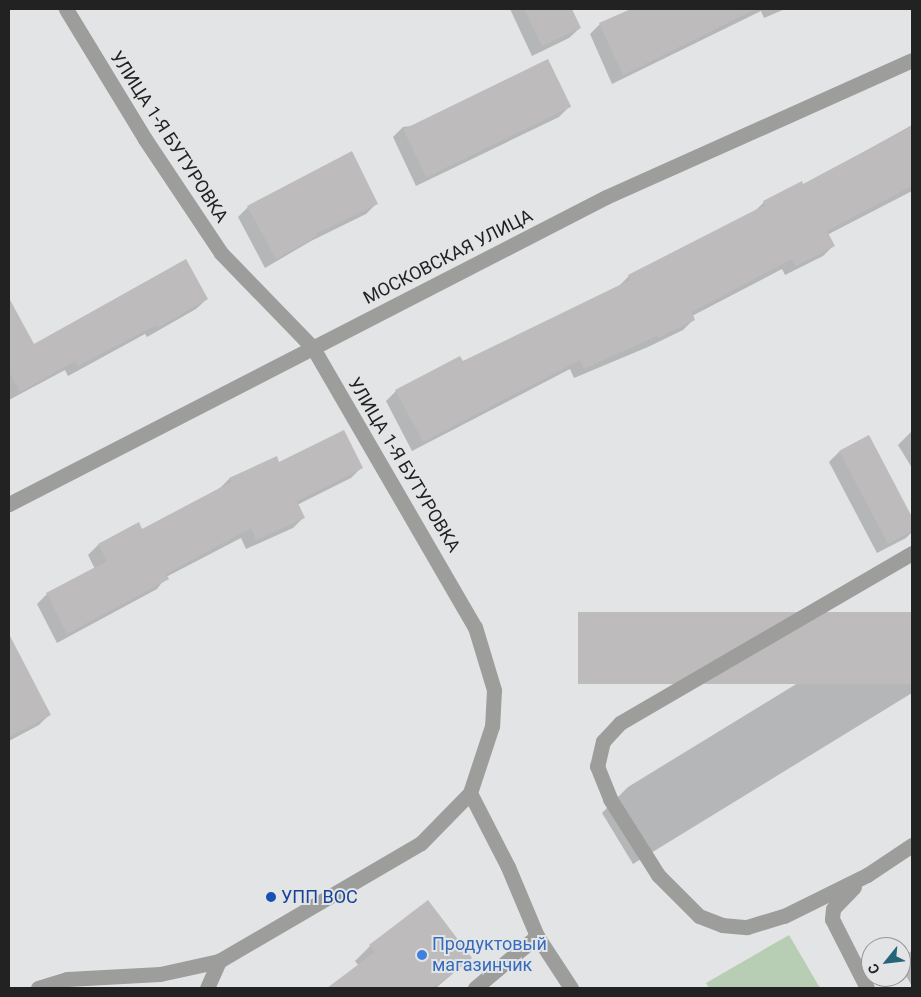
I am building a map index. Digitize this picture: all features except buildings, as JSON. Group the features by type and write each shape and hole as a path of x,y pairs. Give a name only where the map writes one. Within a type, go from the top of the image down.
{"street":[{"name":"УЛИЦА 1-Я БУТУРОВКА","path":"66,9 145,138 221,253 313,348 444,570 475,627 487,659 494,690 492,726 470,794"},
{"name":"МОСКОВСКАЯ УЛИЦА","path":"9,504 606,197 912,60"},
{"path":"912,553 620,723 611,730 599,752 597,766 610,800 658,875 678,898 698,916 722,925 747,927 784,916 867,875 912,845"},
{"path":"38,988 67,979 160,974 218,961 421,843 470,794 508,867 537,936 571,988"},
{"path":"867,875 841,898 833,910 832,919 867,988"},
{"path":"475,988 537,936"},
{"path":"207,988 218,961"}],"green space":[{"path":"789,935 820,988 709,988 706,983"}],"place":[{"name":"УПП ВОС","path":"271,897"},
{"name":"Продуктовый магазинчик","path":"422,955"}]}
